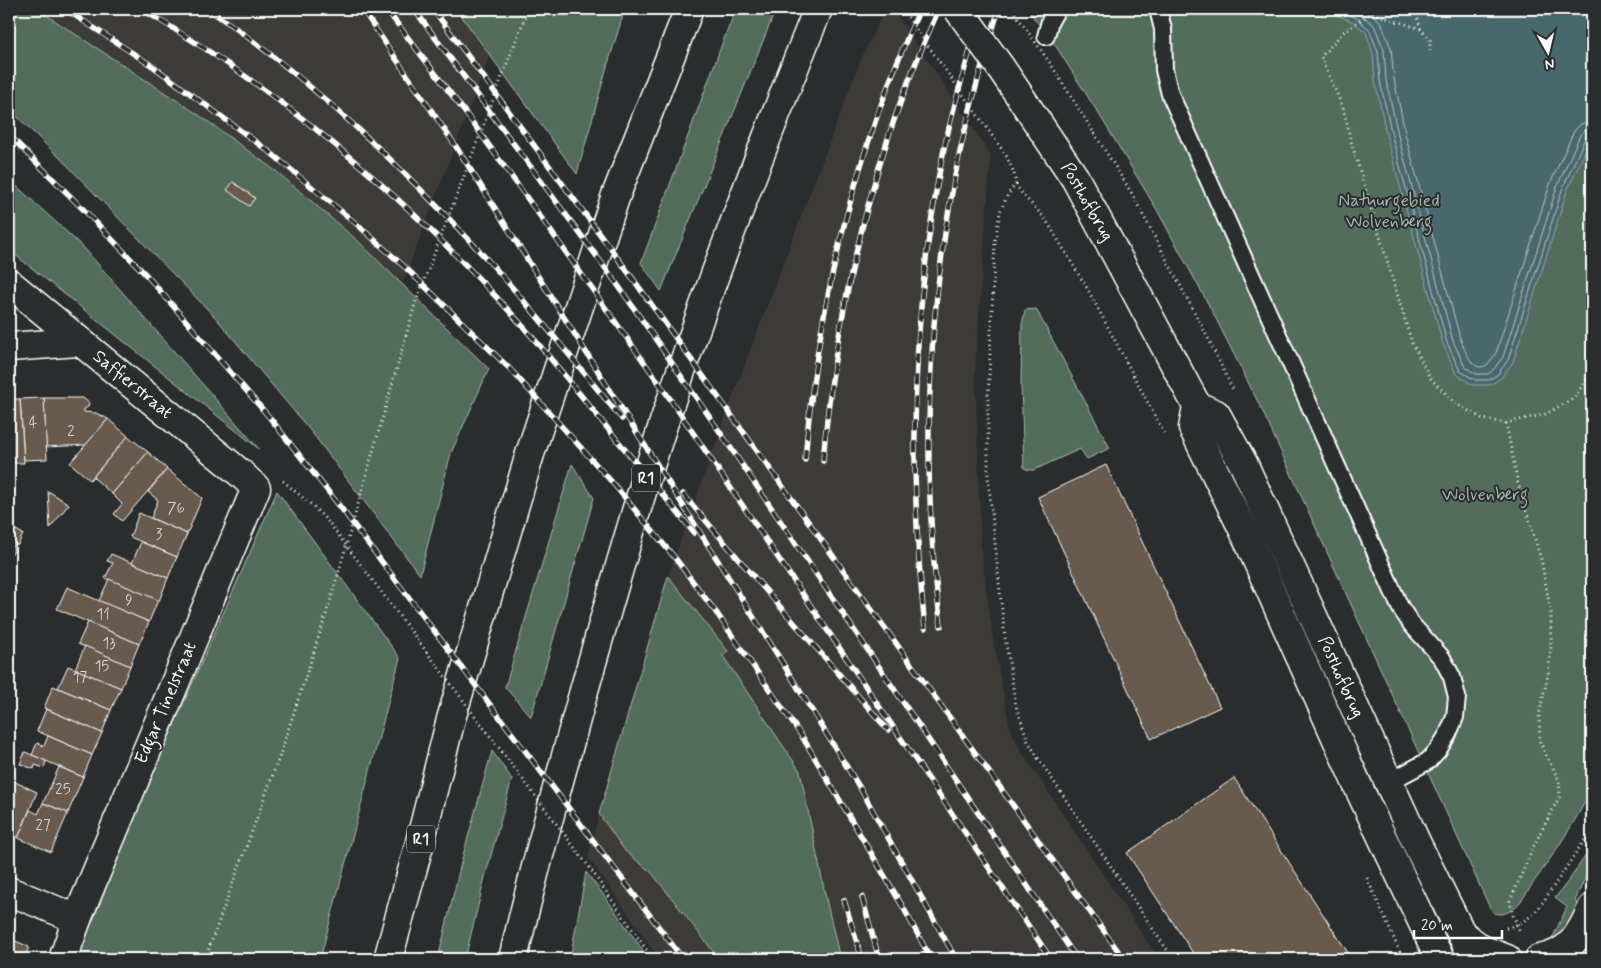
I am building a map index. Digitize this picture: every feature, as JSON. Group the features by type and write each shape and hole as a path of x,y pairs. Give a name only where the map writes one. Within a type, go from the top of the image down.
{"main road":[{"name":"R1","path":"388,959 451,719 530,454 616,195 690,9"},
{"name":"R1","path":"514,959 527,902 568,748 623,554 666,414 758,157 818,9"},
{"name":"Posthofbrug","path":"958,9 1001,68 1075,178 1197,406 1193,428 1243,528 1361,793 1440,959"},
{"name":"Saffierstraat","path":"9,283 256,488"},
{"path":"9,347 78,342"},
{"name":"Posthofbrug","path":"1197,406 1216,414 1244,465 1421,852 1474,959"},
{"name":"Edgar Tinelstraat","path":"64,959 77,918 256,488"},
{"path":"9,891 77,918"},
{"path":"1539,959 1566,949 1584,927 1592,908"},
{"path":"1461,933 1481,949 1507,959"}],"lane":[{"path":"1046,36 1050,22 1057,9"},
{"path":"1158,9 1163,29 1164,70 1170,94 1400,606 1412,625 1442,658 1452,677 1457,697 1455,716 1448,734 1428,761 1389,782"}],"path":[{"path":"205,959 280,755 325,617 415,304 528,9"},
{"path":"902,9 1006,155 1019,191 1039,211 1087,288 1165,434"},
{"path":"1012,9 1050,63 1094,132"},
{"path":"1414,9 1420,29 1430,40 1430,54"},
{"path":"1420,29 1372,13 1343,32 1320,57 1343,108 1351,141 1412,343 1430,378 1456,404 1483,419 1506,423 1546,414 1574,398 1592,371"},
{"path":"1016,184 1008,194 1000,212 995,242 988,399 988,476 1004,630 1016,706 1028,741 1038,758 1173,959"},
{"path":"1506,423 1518,484 1541,559 1551,613 1551,647 1548,676 1539,715 1540,742 1559,780 1560,788 1560,796 1535,843 1510,901 1513,916 1518,925 1539,908 1592,829"},
{"path":"314,507 330,524 590,867 653,959"},
{"path":"1367,878 1403,959"}],"shaded area":[{"path":"37,9 456,9 490,55 403,282 276,170 199,115"},
{"path":"885,9 892,9 897,15 991,155 975,370 981,548 992,633 1010,729 1019,748 1159,959 840,959 800,771 723,656 728,651 668,576 734,393 861,59"},
{"path":"599,814 625,851 652,873 717,959 659,959 588,858"}],"green space":[{"path":"9,9 37,9 199,115 276,171 359,242 489,369 451,453 420,575 313,434 216,318 60,158 9,109"},
{"path":"456,9 625,9 577,174"},
{"path":"736,9 776,9 661,291 641,263"},
{"name":"Natuurgebied Wolvenberg","path":"1032,9 1592,9 1592,789 1572,825 1549,860 1512,910 1503,914 1494,913 1489,906 1261,408 1212,311 1157,210 1057,48 1030,13"},
{"path":"9,179 84,248 259,449 9,250"},
{"path":"1036,309 1110,448 1087,459 1080,449 1034,470 1029,470 1024,468 1021,385 1022,325 1025,310"},
{"path":"572,464 594,498 531,717 505,687"},
{"path":"277,491 400,658 320,959 52,959 76,948"},
{"path":"668,576 728,651 723,656 800,771 840,959 719,959 652,873 625,851 599,814"},
{"path":"492,751 512,779 465,959 438,959 462,859"},
{"path":"1592,846 1592,862 1575,901 1582,911 1567,932 1552,939 1567,907 1555,898"},
{"path":"586,872 606,898 649,959 570,959"}],"water":[{"path":"1324,9 1592,9 1592,136 1567,191 1513,362 1501,378 1490,385 1473,385 1456,374 1443,344 1388,142 1375,81 1373,54 1366,32 1353,22"}],"building":[{"path":"233,182 255,198 249,206 227,190"},
{"path":"44,398 83,398 89,403 84,412 96,413 108,419 86,445 46,447"},
{"path":"44,398 47,459 24,460 20,399"},
{"path":"9,399 20,399 24,463 9,463"},
{"path":"108,419 128,436 90,480 70,463"},
{"path":"128,436 148,452 112,494 93,477"},
{"path":"148,452 167,469 122,521 114,514 122,504 112,494"},
{"path":"1106,465 1220,707 1151,739 1038,497"},
{"path":"167,469 202,498 187,534 151,518 158,500 148,492"},
{"path":"48,491 69,504 50,528"},
{"path":"139,513 187,534 177,557 130,537"},
{"path":"11,527 23,534 18,545 13,543 14,552 9,555 9,531"},
{"path":"141,542 177,557 168,578 132,563"},
{"path":"111,554 168,578 159,601 105,578 113,563 107,561"},
{"path":"109,579 158,600 149,622 99,601"},
{"path":"67,587 149,622 139,644 57,609"},
{"path":"88,622 139,644 130,666 78,644"},
{"path":"85,646 130,666 121,688 75,669"},
{"path":"68,666 121,688 111,710 58,688"},
{"path":"53,686 111,710 102,733 44,708"},
{"path":"46,709 102,733 92,755 37,731"},
{"path":"48,736 92,755 83,777 32,755 37,743 44,746"},
{"path":"25,752 46,761 44,768 35,765 34,769 20,764"},
{"path":"59,767 83,777 68,813 43,803"},
{"path":"1234,778 1352,959 1197,959 1127,853"},
{"path":"13,781 37,792 18,838 9,834 9,792"},
{"path":"43,803 68,813 51,852 18,838 30,810 38,814"},
{"path":"9,938 29,947 24,959 9,959"}],"railway":[{"path":"65,9 154,67 271,153 359,226 407,269 510,369 611,481 675,558 718,615 803,738 903,907 931,959"},
{"path":"141,9 233,67 320,132 362,167 442,241 515,317 694,533"},
{"path":"208,9 286,66 394,163 495,268 622,419"},
{"path":"362,9 455,145 782,662 863,793 956,959"},
{"path":"386,9 467,115 664,390 1051,959"},
{"path":"414,9 615,281 720,432 1077,959"},
{"path":"433,9 628,272 1124,959"},
{"path":"805,460 819,344 843,229 877,117 920,9"},
{"path":"823,461 832,377 839,336 866,213 895,116 939,9"},
{"path":"925,628 916,516 915,460 915,404 922,291 942,158 982,9"},
{"path":"941,626 935,571 929,459 929,403 937,291 958,159 974,94 999,9"},
{"path":"9,135 148,277 270,418 338,504 683,959"},
{"path":"683,494 888,730"},
{"path":"862,897 879,959"},
{"path":"844,900 862,959"}],"park label":[{"name":"Wolvenberg","path":"1485,495"}]}
